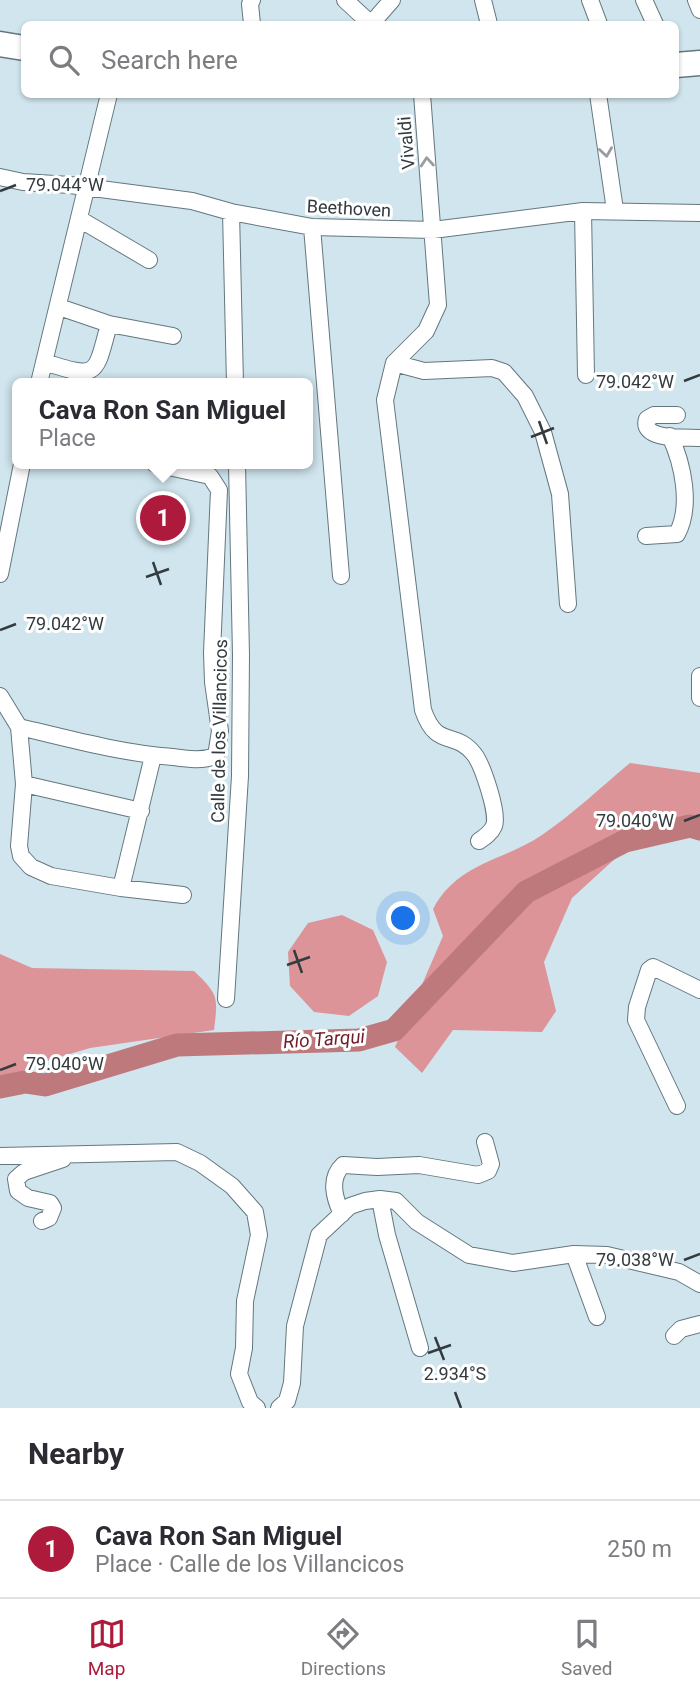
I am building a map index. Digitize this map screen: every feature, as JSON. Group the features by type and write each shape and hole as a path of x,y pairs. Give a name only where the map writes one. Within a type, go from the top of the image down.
{"highway":[{"path":"0,44 21,48"},
{"path":"679,65 700,63"}],"street":[{"path":"252,0 252,21"},
{"path":"345,0 368,21"},
{"path":"374,21 392,0"},
{"path":"483,0 488,21"},
{"path":"590,0 598,21"},
{"path":"644,0 653,21"},
{"path":"696,0 700,10"},
{"path":"40,378 108,98"},
{"name":"Vivaldi","path":"394,363 426,331 438,304 422,98"},
{"path":"599,98 614,210"},
{"name":"Beethoven","path":"0,177 23,182 70,185 192,201 231,212 312,227 433,230 583,211 700,212"},
{"path":"0,185 12,190 40,193 70,185"},
{"path":"583,211 586,375"},
{"path":"231,212 235,378"},
{"path":"80,220 149,260"},
{"path":"312,227 341,576"},
{"path":"59,307 109,324 173,336"},
{"path":"44,362 80,373 91,370 99,363 109,324"},
{"path":"479,841 489,834 495,825 495,811 475,755 460,741 442,737 429,726 423,710 385,400 394,363 424,371 492,368 504,372 525,396 544,432 560,494 568,604"},
{"path":"677,415 654,415 647,419 647,430 656,435 700,438"},
{"path":"646,536 677,534 683,523 680,461 670,436"},
{"path":"0,574 21,469"},
{"path":"19,727 114,750 153,756 205,760 216,756 220,731 212,653 219,491 210,476 178,469"},
{"name":"Calle de los Villancicos","path":"226,999 240,776 241,655 237,469"},
{"path":"700,676 700,698"},
{"path":"0,696 19,727 24,784 19,846 21,856 31,867 51,876 183,895"},
{"path":"121,888 153,756"},
{"path":"24,784 141,811"},
{"path":"677,1107 637,1023 637,1007 649,970 653,967 700,990"},
{"path":"342,1213 335,1201 334,1183 338,1170 343,1165 419,1165 478,1175 488,1171 491,1164 485,1143"},
{"path":"0,1156 177,1152 200,1163 232,1186 255,1212 259,1235 245,1301 244,1348 239,1374 250,1402 257,1408"},
{"path":"42,1221 49,1218 53,1208 50,1203 29,1198 18,1191 16,1179 24,1172 72,1155"},
{"path":"380,1199 387,1235 420,1348"},
{"path":"279,1408 287,1401 292,1383 295,1326 319,1235 350,1206 380,1199 396,1201 417,1222 469,1255 513,1263 574,1254 607,1255 679,1272 700,1284"},
{"path":"574,1254 597,1317"},
{"path":"674,1336 681,1329 700,1324"}],"shaded area":[{"path":"630,763 700,773 700,822 680,821 634,834 618,856 572,898 544,962 556,1011 542,1032 453,1030 422,1073 395,1047 443,936 433,909 443,893 468,872 542,835"},
{"path":"342,915 373,930 387,962 378,996 349,1016 314,1012 290,986 288,952 308,923"},
{"path":"0,954 32,968 194,971 215,997 214,1030 90,1048 36,1064 0,1084"}],"waterway":[{"name":"Río Tarqui","path":"0,1087 25,1082 45,1085 177,1045 359,1040 394,1030 526,892 625,841 690,826 700,829"}],"place":[{"name":"Cava Ron San Miguel","path":"163,518"}]}
